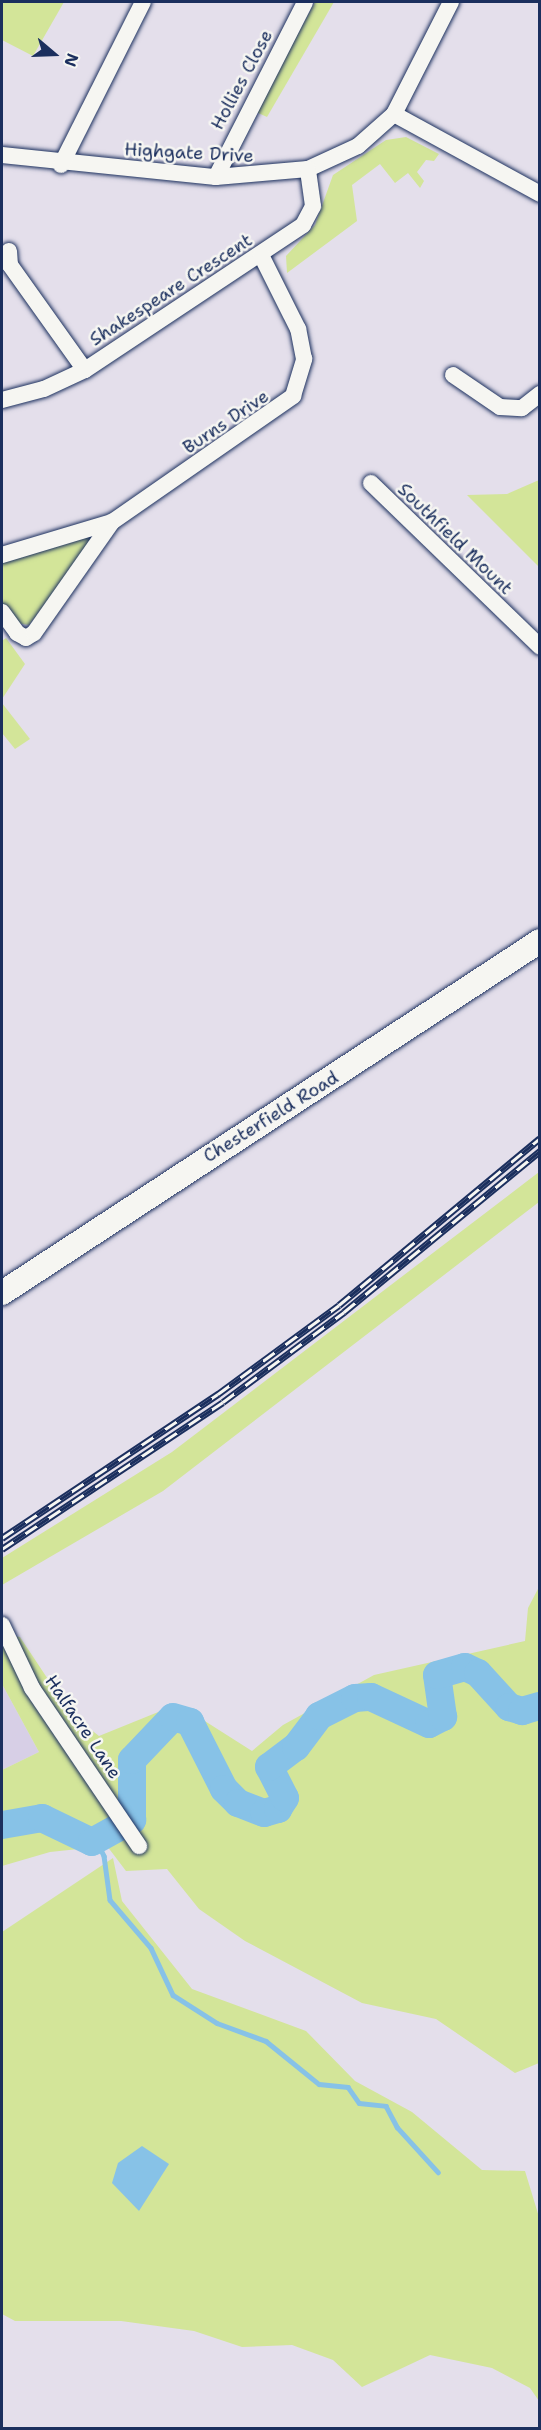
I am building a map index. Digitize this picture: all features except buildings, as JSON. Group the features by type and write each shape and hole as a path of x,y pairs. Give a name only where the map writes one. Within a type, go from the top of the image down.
{"main road":[{"name":"Chesterfield Road","path":"2,1293 540,941"}],"street":[{"path":"62,165 143,2"},
{"name":"Hollies Close","path":"216,177 305,2"},
{"path":"451,2 394,114 540,194"},
{"name":"Highgate Drive","path":"2,155 62,165 216,177 308,169 358,146 394,114"},
{"name":"Shakespeare Crescent","path":"2,400 85,370 261,255 310,216 313,195 308,169"},
{"path":"9,251 10,265 85,370"},
{"name":"Burns Drive","path":"2,555 112,522 273,414 298,388 304,359 298,329 261,255"},
{"path":"453,375 500,407 522,408 540,394"},
{"name":"Southfield Mount","path":"371,483 540,647"},
{"name":"Burns Drive","path":"2,612 17,633 26,638 34,633 112,522"},
{"name":"Halfacre Lane","path":"2,1625 32,1688 136,1841"}],"shaded area":[{"path":"2,1684 39,1752 2,1770"}],"green space":[{"path":"2,2 64,2 33,56 2,40"},
{"path":"315,2 334,2 267,117 256,112"},
{"path":"406,137 439,154 434,161 426,160 417,172 424,181 420,188 408,173 395,183 380,164 352,185 357,221 287,273 286,256 315,225 333,175 386,140"},
{"path":"539,480 539,567 467,495 507,494"},
{"path":"92,535 94,539 29,625 16,623 2,603 2,562"},
{"path":"6,638 25,664 2,699 2,641"},
{"path":"2,703 30,739 15,749 2,733"},
{"path":"539,1172 539,1202 163,1491 2,1585 2,1558 172,1452"},
{"path":"539,1587 539,2063 515,2073 436,2019 362,2003 245,1941 199,1909 167,1869 126,1871 107,1846 50,1852 2,1866 2,1770 39,1752 2,1684 2,1633 20,1637 71,1714 99,1736 178,1704 252,1751 283,1725 374,1675 525,1641 528,1608"},
{"path":"113,1858 122,1901 192,1989 306,2031 355,2081 412,2112 482,2170 525,2171 539,2217 539,2401 530,2388 492,2368 430,2355 362,2387 333,2360 292,2345 242,2347 194,2331 121,2321 15,2321 2,2314 2,1932"}],"water":[{"path":"142,2146 169,2164 139,2211 112,2183 118,2163"}],"waterway":[{"path":"2,1825 42,1818 92,1842 132,1820 132,1760 173,1717 190,1722 224,1789 238,1803 264,1813 278,1809 285,1798 269,1767 296,1747 319,1716 355,1698 371,1697 429,1724 443,1717 437,1675 465,1667 478,1673 509,1707 522,1711 540,1706"},
{"path":"96,1840 104,1856 110,1900 151,1948 173,1995 217,2023 266,2041 319,2084 348,2087 359,2103 386,2106 397,2127 438,2172"}],"railway":[{"path":"2,1538 218,1394 339,1305 540,1138"},
{"path":"2,1549 223,1402 344,1312 540,1151"}]}
